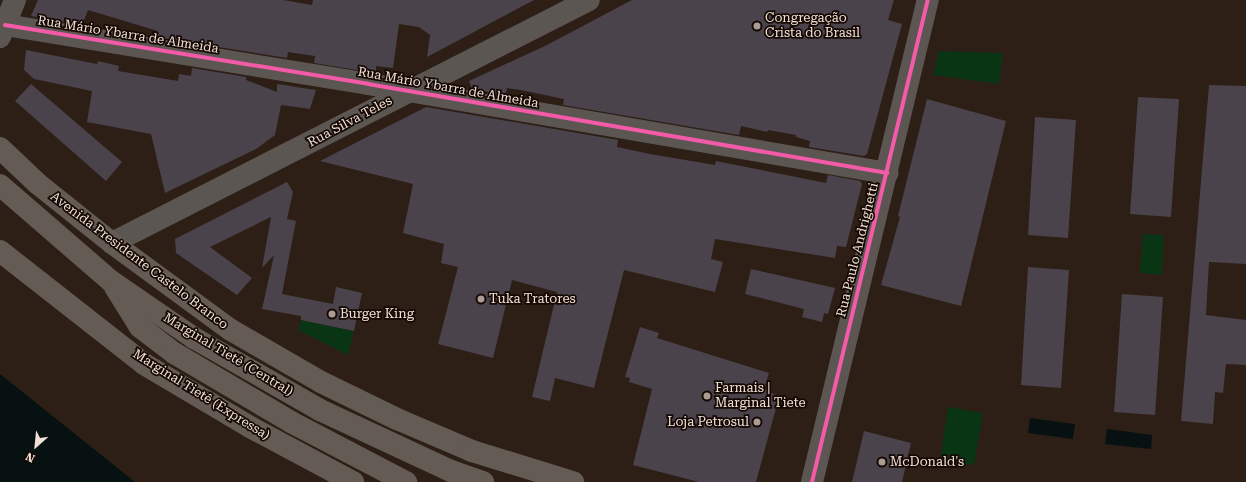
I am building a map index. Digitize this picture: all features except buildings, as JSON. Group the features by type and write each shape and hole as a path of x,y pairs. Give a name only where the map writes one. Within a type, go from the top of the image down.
{"highway":[{"name":"Avenida Presidente Castelo Branco","path":"0,148 38,184 112,243 218,322 321,382 397,419 472,451 573,482"},
{"name":"Marginal Tietê (Central)","path":"0,185 111,281 194,338 320,410 451,470 483,482"},
{"name":"Marginal Tietê (Expressa)","path":"0,251 144,364 250,427 353,482"},
{"path":"111,281 140,327 174,353 291,422 406,482"}],"street":[{"path":"3,31 15,0"},
{"name":"Rua Silva Teles","path":"112,243 589,0"},
{"name":"Rua Paulo Andrighetti","path":"812,482 928,0"},
{"name":"Rua Mário Ybarra de Almeida","path":"3,31 411,91 887,173"}],"green space":[{"path":"939,51 1003,53 999,84 933,75"},
{"path":"1143,234 1164,235 1162,275 1140,273"},
{"path":"301,320 354,331 348,355 298,330"},
{"path":"948,407 983,413 974,465 940,460"}],"shaded area":[{"path":"0,374 135,482 0,482"},
{"path":"1030,418 1075,424 1073,439 1028,433"},
{"path":"1107,429 1152,435 1151,449 1105,444"}],"cycle path":[{"path":"812,482 928,0"},
{"path":"5,25 368,84 887,173"}],"place":[{"name":"Congregação Crista do Brasil","path":"757,26"},
{"name":"Tuka Tratores","path":"481,299"},
{"name":"Burger King","path":"332,314"},
{"name":"Farmais | Marginal Tiete","path":"707,396"},
{"name":"Loja Petrosul","path":"757,422"},
{"name":"McDonald's","path":"882,462"}]}
